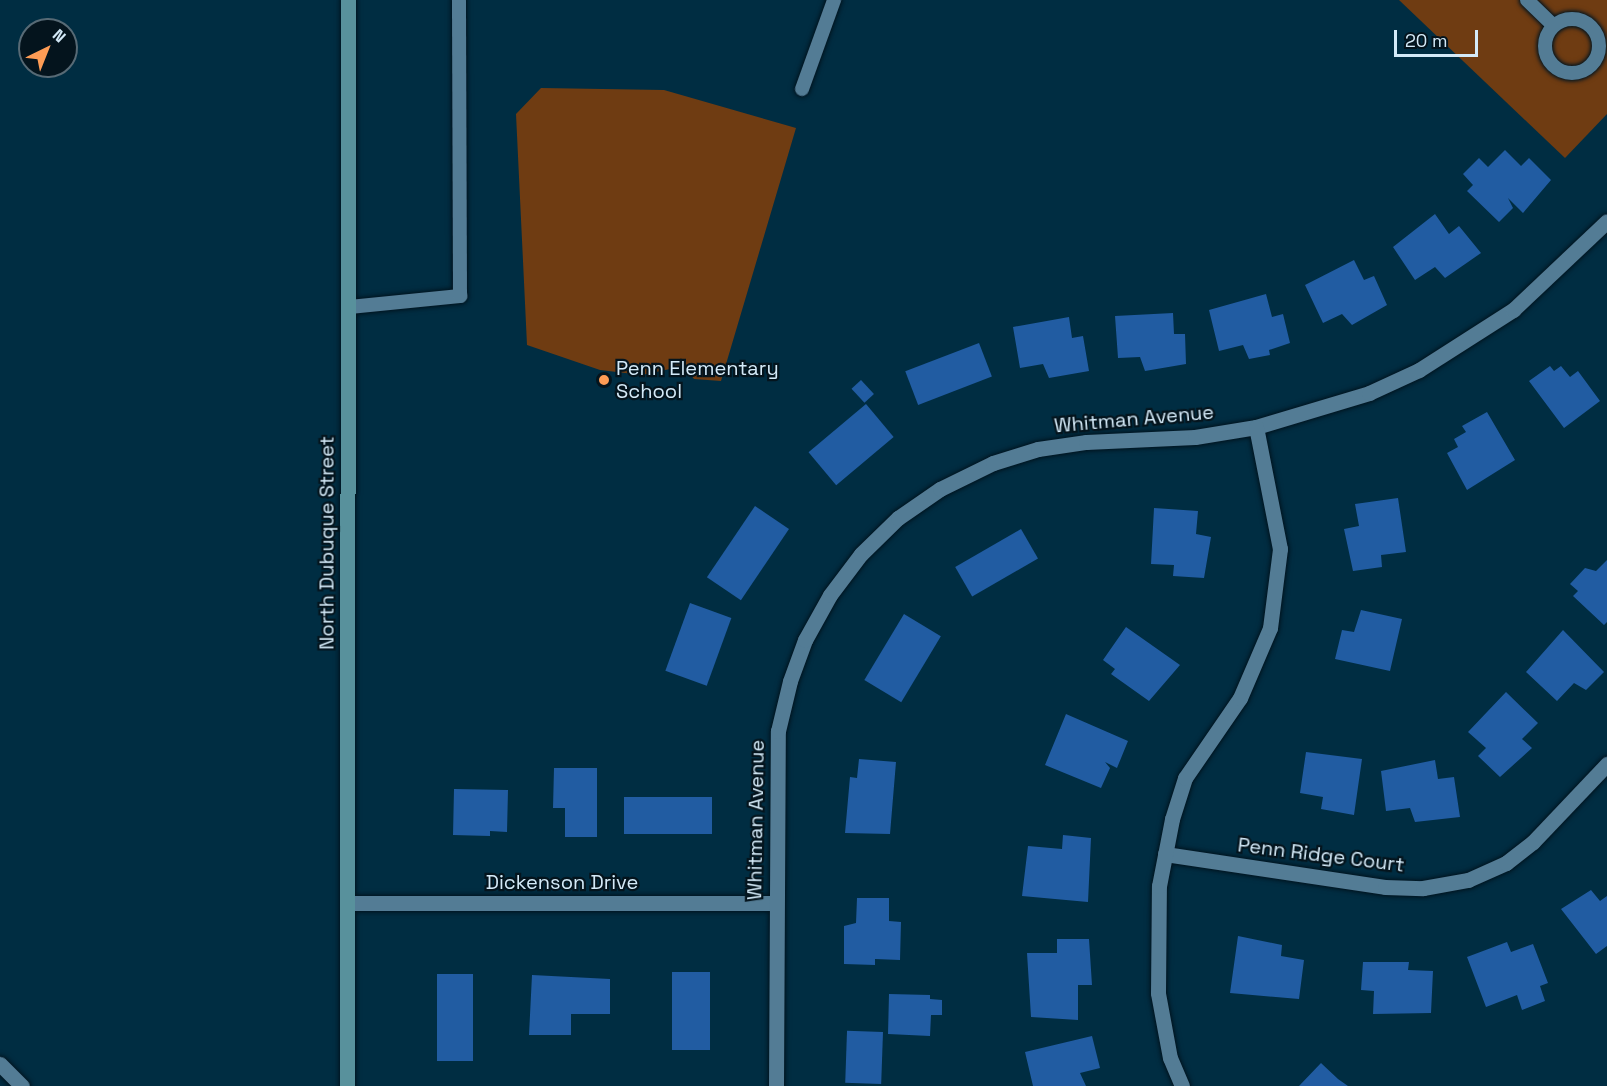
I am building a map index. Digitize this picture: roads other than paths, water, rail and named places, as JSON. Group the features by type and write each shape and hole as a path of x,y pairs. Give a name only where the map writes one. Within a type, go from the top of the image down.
{"main road":[{"name":"North Dubuque Street","path":"347,1086 348,0"}],"street":[{"name":"Whitman Avenue","path":"776,1086 778,742 790,681 805,640 830,595 861,554 898,518 940,489 993,463 1038,449 1086,442 1195,437 1256,427 1369,393 1419,370 1513,310 1607,220"},
{"path":"1182,1086 1170,1058 1158,993 1157,920 1165,854 1185,778 1240,698 1270,628 1280,549 1256,427"},
{"name":"Penn Ridge Court","path":"1165,854 1385,887 1423,888 1468,879 1506,863 1533,842 1607,764"},
{"name":"Dickenson Drive","path":"348,903 776,903"},
{"path":"0,1064 22,1086"}],"lane":[{"path":"349,307 460,296 459,0"},
{"path":"802,89 834,0"},
{"path":"1527,0 1554,26"}],"place":[{"name":"Penn Elementary School","path":"604,380"}]}
